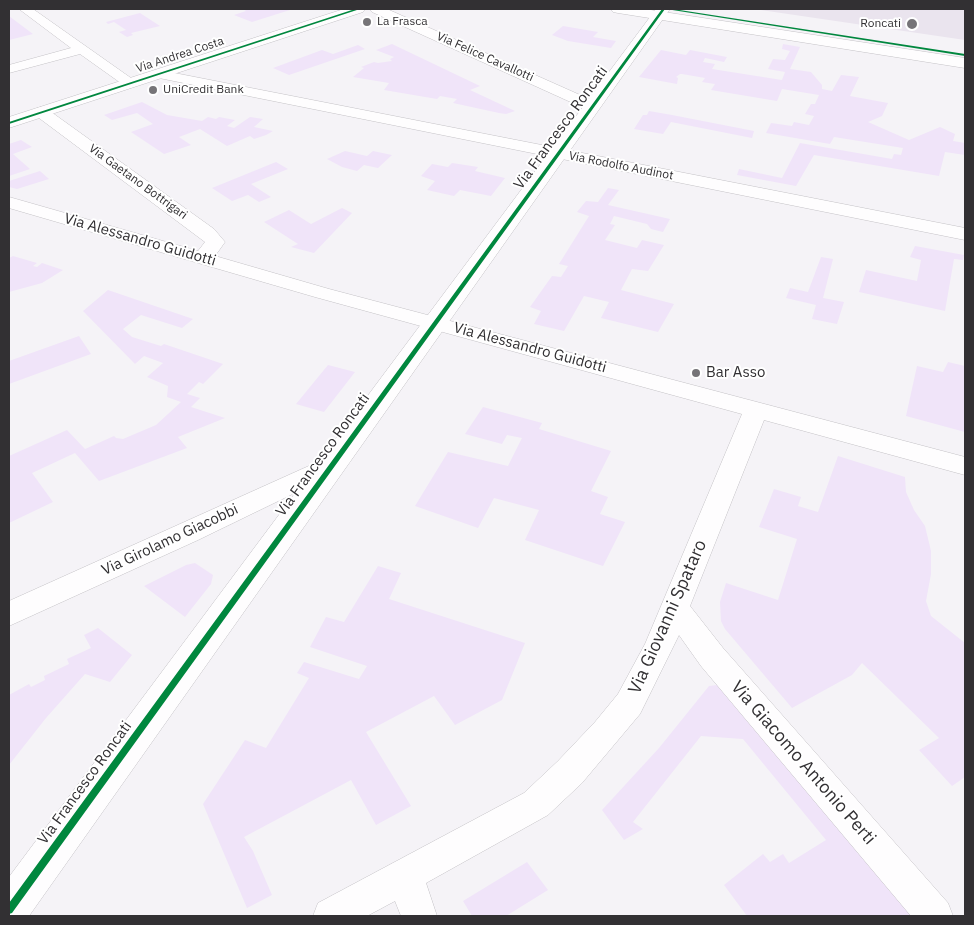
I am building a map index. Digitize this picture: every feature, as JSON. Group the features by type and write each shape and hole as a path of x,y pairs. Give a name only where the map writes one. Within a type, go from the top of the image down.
{"main road":[{"name":"Via Andrea Costa","path":"10,122 358,9"},
{"path":"618,9 660,12 965,63"},
{"path":"713,9 965,47"},
{"name":"Via Francesco Roncati","path":"9,910 660,12"}],"street":[{"path":"26,9 130,83"},
{"name":"Via Felice Cavallotti","path":"377,9 592,106"},
{"path":"9,69 83,49"},
{"name":"Via Rodolfo Audinot","path":"159,74 965,234"},
{"name":"Via Gaetano Bottrigari","path":"41,112 207,233 215,242 203,258"},
{"name":"Via Alessandro Guidotti","path":"9,202 434,323 965,466"},
{"name":"Via Giovanni Spataro","path":"332,916 536,804 570,772 629,704 655,656 756,410"},
{"name":"Via Girolamo Giacobbi","path":"9,614 189,533 331,465"},
{"name":"Via Giacomo Antonio Perti","path":"675,608 712,657 935,916"},
{"path":"406,874 410,893 419,916"}],"shaded area":[{"path":"243,9 293,9 252,22 234,15 246,11"},
{"name":"Roncati","path":"754,9 965,9 965,40"},
{"path":"140,13 160,26 131,33 133,35 127,37 119,32 126,30 114,22 108,24 106,22"},
{"path":"9,16 33,34 9,40"},
{"path":"563,26 598,32 593,37 616,41 611,48 568,41 552,35"},
{"path":"392,44 480,86 470,90 515,111 506,114 499,113 453,103 457,99 440,96 437,99 384,90 389,83 353,77 364,68 361,67 374,62 392,61 390,59 394,57 376,50"},
{"path":"783,44 800,47 790,69 811,72 822,85 822,89 832,91 841,75 859,77 850,96 888,103 882,116 868,122 909,140 940,127 955,134 953,141 965,143 965,155 945,152 939,176 814,155 796,186 737,175 739,169 782,178 800,143 892,159 894,154 901,155 903,148 834,137 830,144 766,133 771,123 792,126 794,122 809,125 814,116 805,114 811,104 815,104 819,95 782,89 777,101 711,90 715,84 702,82 705,78 682,74 676,77 678,78 677,84 639,77 661,50 686,55 690,50 727,57 724,62 705,58 703,62 715,64 712,69 782,80 785,72 768,69 773,59 785,60 790,51 782,49"},
{"path":"358,45 365,49 289,75 273,68 322,50 333,54"},
{"path":"142,102 167,115 202,121 208,117 235,120 227,126 234,128 250,117 263,119 254,127 273,131 254,139 250,136 227,146 200,129 179,137 191,145 164,154 131,132 153,124 137,113 112,120 104,115"},
{"path":"649,111 754,131 752,138 671,122 663,134 634,129 643,115 647,115"},
{"path":"21,140 32,147 13,154 30,169 9,176 9,144"},
{"path":"345,151 367,156 373,151 392,155 378,168 364,165 357,171 342,167 327,159"},
{"path":"276,162 288,169 251,184 271,197 259,202 248,195 232,201 212,188"},
{"path":"452,163 478,167 475,171 505,178 491,196 460,190 454,196 427,190 435,181 421,176 432,164 448,167"},
{"path":"40,171 49,179 17,189 9,187 9,181"},
{"path":"608,188 619,190 608,205 670,219 663,232 651,229 647,224 614,216 610,224 615,225 605,240 637,248 642,240 664,245 648,271 632,269 621,290 674,304 658,332 601,318 609,302 584,296 564,331 534,324 541,311 530,307 552,276 561,277 568,266 559,264 589,216 577,212 586,201 598,202"},
{"path":"342,208 352,213 314,253 291,247 298,244 264,222 289,210 311,224"},
{"path":"915,246 964,255 963,260 954,259 945,311 859,292 866,270 917,281 921,260 910,257"},
{"path":"13,256 37,263 33,266 37,267 42,263 63,270 42,283 9,292 9,258"},
{"path":"821,257 833,259 823,298 844,302 837,324 812,319 816,305 786,298 790,288 808,292"},
{"path":"108,290 193,319 182,328 141,315 123,329 132,337 161,346 164,344 223,364 203,384 199,382 187,394 200,398 191,407 225,418 178,437 187,448 99,481 75,453 32,473 53,502 9,523 9,456 67,430 85,449 114,436 123,439 156,425 181,402 167,397 168,386 147,377 163,363 144,356 135,364 83,311"},
{"path":"79,336 91,354 9,384 9,361"},
{"path":"948,362 965,366 965,432 906,416 917,366 943,372"},
{"path":"328,365 355,372 324,412 296,404"},
{"path":"483,407 542,423 539,429 611,451 591,491 608,497 600,514 625,522 603,566 525,540 539,510 494,498 478,528 415,506 448,452 508,466 522,438 507,435 502,444 465,434"},
{"path":"838,456 905,477 906,492 914,510 925,526 931,551 931,574 926,601 931,616 965,643 965,777 952,786 919,750 939,738 862,663 852,675 792,708 725,629 721,621 720,602 726,583 778,600 797,539 759,527 774,489 801,497 798,506 818,512"},
{"path":"195,563 213,575 211,584 185,617 144,586 186,565"},
{"path":"378,566 401,573 389,599 525,643 502,700 455,725 434,696 366,732 411,806 376,825 351,780 244,837 253,851 272,895 247,908 203,804 245,740 266,748 309,678 297,673 304,662 359,679 367,666 310,647 326,617 344,622"},
{"path":"98,628 132,655 110,682 85,674 46,718 9,765 9,695 29,684 31,687 45,680 44,676 69,664 67,659 91,648 84,635"},
{"path":"717,685 912,916 747,916 724,885 763,854 770,862 783,854 789,863 826,840 743,739 701,736 633,822 643,829 624,840 602,810 659,748 709,686"},
{"path":"527,862 548,890 506,916 472,916 463,901"}],"cycle path":[{"path":"9,123 358,9"},
{"path":"9,910 663,9"},
{"path":"668,9 965,55"}],"place":[{"name":"La Frasca","path":"367,22"},
{"name":"Roncati","path":"912,24"},
{"name":"UniCredit Bank","path":"153,90"},
{"name":"Bar Asso","path":"696,373"}]}
